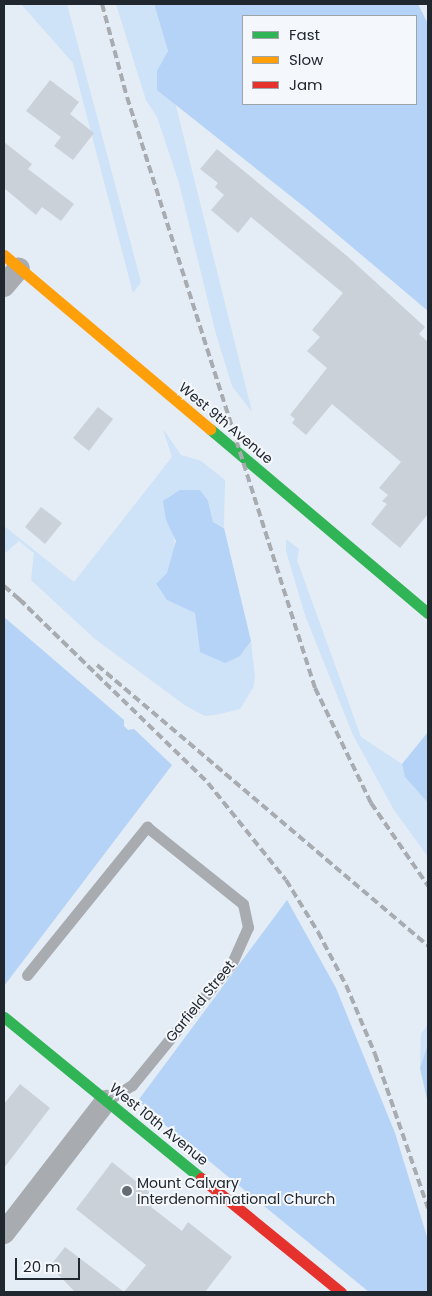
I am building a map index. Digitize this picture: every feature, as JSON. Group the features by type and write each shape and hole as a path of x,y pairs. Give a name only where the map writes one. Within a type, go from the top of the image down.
{"street":[{"path":"4,286 11,262"},
{"name":"West 9th Avenue","path":"11,262 428,613"},
{"name":"West 10th Avenue","path":"4,1018 341,1292"},
{"name":"Garfield Street","path":"4,1233 106,1101"}],"lane":[{"name":"Garfield Street","path":"28,975 148,827 243,904 248,927 232,963 132,1085 106,1101"}],"shaded area":[{"path":"21,4 67,4 141,282 133,293 73,63"},
{"path":"116,4 154,5 168,51 157,90 175,102 252,412 232,386 216,334 179,183 157,117 146,100"},
{"path":"154,4 418,4 428,24 428,311 307,209 157,90 157,71 168,51"},
{"path":"163,429 181,455 201,461 225,480 224,527 213,522 208,501 166,520 174,531 175,554 167,573 156,585 167,600 195,613 200,652 240,656 251,641 255,677 253,688 240,709 220,714 205,716 186,706 95,639 31,580 34,553 19,541 4,554 4,526 74,582 172,457"},
{"path":"180,490 200,490 208,501 213,522 224,528 251,641 240,656 225,663 200,652 195,613 167,600 156,584 167,573 176,541 166,520 163,501"},
{"path":"286,539 299,549 297,560 361,737 402,764 405,777 428,803 428,857 394,810 353,735 305,615 286,551"},
{"path":"4,617 124,720 124,726 128,730 134,729 172,765 4,986"},
{"path":"428,732 428,803 405,777 402,764"},
{"path":"287,900 336,988 395,1133 428,1240 428,1292 369,1292 137,1102"},
{"path":"428,1024 428,1044 420,1068 421,1034"},
{"path":"428,1044 428,1104 420,1068"}],"building":[{"path":"50,80 79,102 70,114 94,133 73,160 54,146 61,137 26,111"},
{"path":"4,142 32,164 28,169 74,204 61,221 42,207 36,215 4,188"},
{"path":"217,149 347,256 425,327 419,334 428,342 428,514 400,548 371,524 387,504 382,501 388,495 379,488 401,462 332,404 306,435 292,423 295,419 290,415 327,368 307,351 320,337 312,330 343,293 251,217 238,233 211,210 224,195 215,187 218,183 200,169"},
{"path":"98,407 113,419 89,451 73,438"},
{"path":"41,507 62,523 45,544 25,527"},
{"path":"20,1084 50,1108 4,1168 4,1104"},
{"path":"112,1162 158,1199 151,1207 182,1231 188,1222 232,1257 205,1292 124,1292 146,1265 76,1209"},
{"path":"65,1247 124,1292 75,1292 50,1266"}],"railway":[{"path":"102,4 127,97 315,688 371,803 428,886"},
{"path":"4,586 25,604"},
{"path":"19,599 208,783 286,880 318,932 346,985 375,1054 428,1208"},
{"path":"97,665 428,946"}],"traffic: fast":[{"path":"210,429 428,613"},
{"path":"4,1017 201,1178"}],"traffic: slow":[{"path":"4,255 210,429"}],"traffic: jam":[{"path":"201,1178 341,1292"}],"place":[{"name":"Mount Calvary Interdenominational Church","path":"127,1191"}]}
